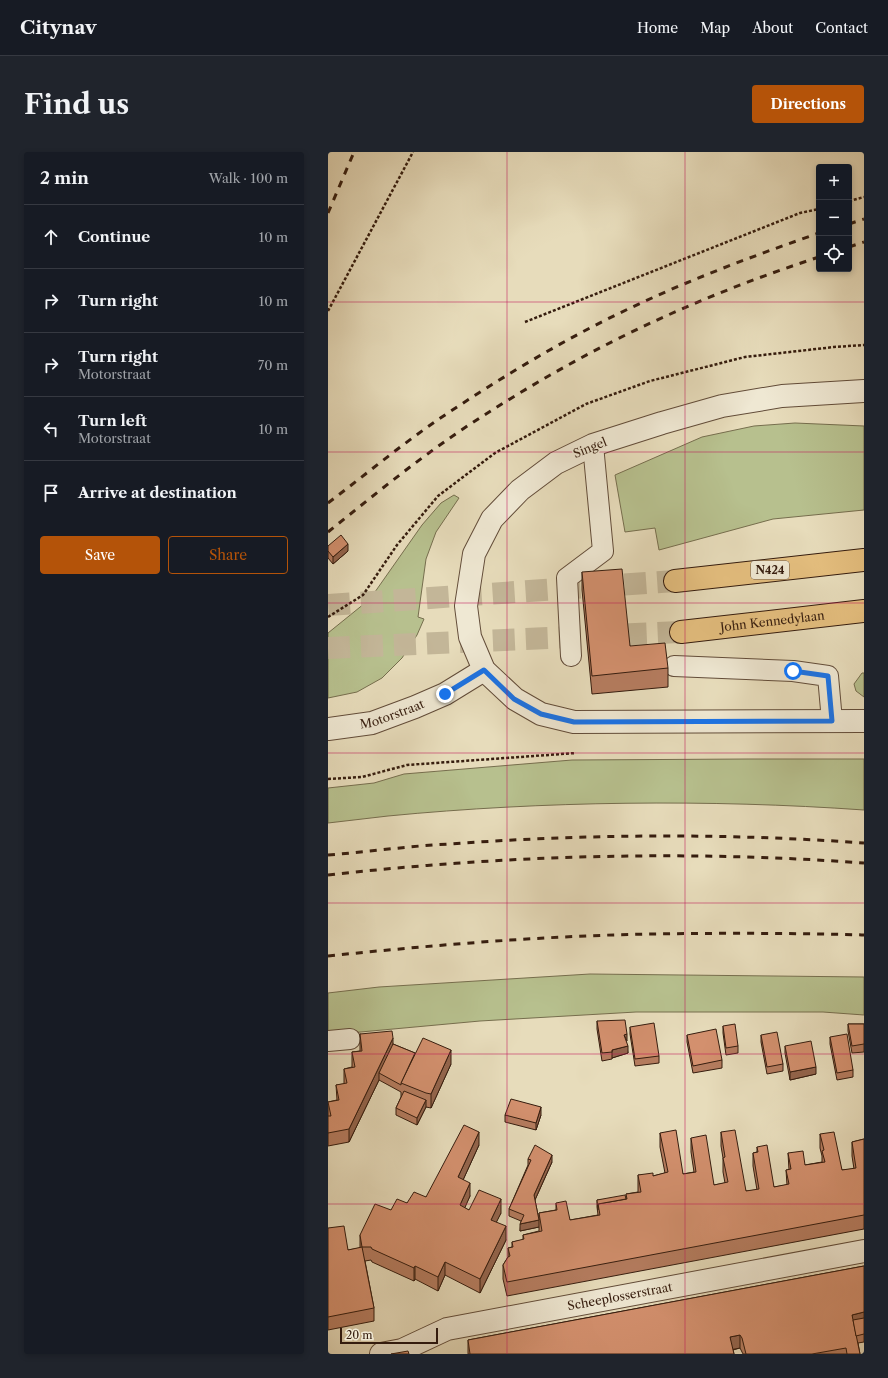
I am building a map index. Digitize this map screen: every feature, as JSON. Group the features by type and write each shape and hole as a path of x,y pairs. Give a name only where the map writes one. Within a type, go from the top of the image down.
{"highway":[{"name":"N424","path":"675,581 864,560"},
{"name":"John Kennedylaan","path":"681,632 864,610"}],"street":[{"name":"Singel","path":"484,670 470,637 466,606 474,554 492,519 520,490 556,463 593,445 722,406 782,396 864,391"},
{"path":"484,670 514,699 541,714 574,722 864,721"},
{"name":"Motorstraat","path":"328,729 372,722 415,707 445,694 484,670"},
{"name":"Scheeplosserstraat","path":"381,1354 427,1347 447,1329 864,1251"}],"lane":[{"path":"572,656 567,578 603,551 593,445"},
{"path":"674,666 793,671 828,676 832,721"},
{"path":"328,1042 350,1039"}],"path":[{"path":"328,311 413,152"},
{"path":"852,200 864,197"},
{"path":"525,322 800,213 816,210"},
{"path":"328,779 362,777 407,765 578,752"}],"green space":[{"path":"795,423 864,426 864,510 773,519 659,550 655,528 625,532 615,475 702,437 754,426"},
{"path":"454,495 459,498 436,532 426,559 418,617 424,619 417,635 402,658 382,678 357,692 328,698 328,633 370,599 422,525 441,503"},
{"path":"862,673 864,673 864,697 856,691 854,684"},
{"path":"864,759 864,810 746,804 626,803 506,807 388,816 328,823 328,788 374,783 404,774 572,760"},
{"path":"590,974 864,977 864,1015 823,1012 636,1012 480,1021 328,1035 328,993 379,987"}],"building":[{"path":"341,535 348,544 333,557 328,551 328,546"},
{"path":"622,569 630,646 665,643 668,668 592,676 582,572"},
{"path":"625,1020 627,1034 624,1035 628,1046 612,1050 612,1052 602,1053 597,1021"},
{"path":"654,1023 659,1056 635,1059 630,1027"},
{"path":"735,1024 738,1046 726,1048 723,1026"},
{"path":"848,1024 864,1024 864,1044 852,1046"},
{"path":"716,1029 722,1060 693,1066 687,1035"},
{"path":"392,1031 393,1038 349,1129 328,1133 328,1116 331,1116 328,1102 339,1100 336,1085 347,1083 344,1069 355,1067 352,1052 362,1051 360,1034"},
{"path":"777,1032 783,1064 767,1067 761,1035"},
{"path":"847,1034 853,1070 837,1073 830,1037"},
{"path":"423,1038 451,1050 431,1094 401,1083"},
{"path":"811,1041 816,1067 790,1072 785,1046"},
{"path":"393,1044 415,1053 401,1085 379,1073"},
{"path":"404,1091 426,1100 417,1118 396,1108"},
{"path":"511,1099 541,1107 536,1123 505,1115"},
{"path":"464,1125 479,1132 458,1177 470,1183 460,1205 469,1210 479,1190 501,1199 491,1220 506,1226 480,1279 445,1262 438,1277 415,1266 414,1268 372,1249 371,1247 362,1247 360,1235 375,1204 391,1210 397,1199 407,1203 414,1192 426,1197"},
{"path":"676,1130 683,1174 696,1172 691,1138 706,1135 714,1185 728,1182 723,1158 725,1157 721,1132 735,1130 746,1191 759,1189 753,1153 758,1152 757,1147 767,1145 774,1187 789,1184 786,1170 791,1169 788,1153 803,1151 805,1165 825,1162 820,1134 834,1132 842,1170 856,1168 852,1142 864,1139 864,1215 507,1282 503,1265 510,1256 508,1248 513,1247 512,1242 524,1239 523,1235 542,1231 539,1213 557,1210 556,1203 566,1201 570,1220 600,1215 598,1204 627,1199 626,1194 641,1192 638,1175 653,1173 653,1176 668,1172 660,1133"},
{"path":"535,1145 552,1155 534,1195 539,1220 520,1224 524,1215 509,1209 531,1160 528,1159"},
{"path":"625,1195 626,1199 598,1204 598,1210 597,1200"},
{"path":"344,1226 348,1250 362,1247 374,1308 328,1317 328,1228"},
{"path":"864,1266 864,1312 852,1315 860,1354 847,1354 846,1348 812,1354 746,1354 740,1335 730,1337 734,1354 470,1354 468,1340"},
{"path":"864,1318 864,1334 856,1336 853,1320"},
{"path":"408,1351 409,1354 391,1354"}],"tunnel":[{"path":"328,605 675,581"},
{"path":"328,648 681,632"}],"railway":[{"path":"328,213 354,152"},
{"path":"852,223 864,219"},
{"path":"328,503 439,419 488,387 563,342 615,315 685,284 752,257 816,234"},
{"path":"852,246 864,242"},
{"path":"328,532 405,471 465,427 569,364 675,312 757,279 816,258"},
{"path":"328,855 434,845 553,838 708,836 864,843"},
{"path":"328,875 462,863 596,857 730,857 864,863"},
{"path":"328,956 488,942 609,935 729,933 864,935"}],"route":[{"path":"445,694 484,670 514,699 541,714 574,722 832,721 828,676 793,671"}]}
